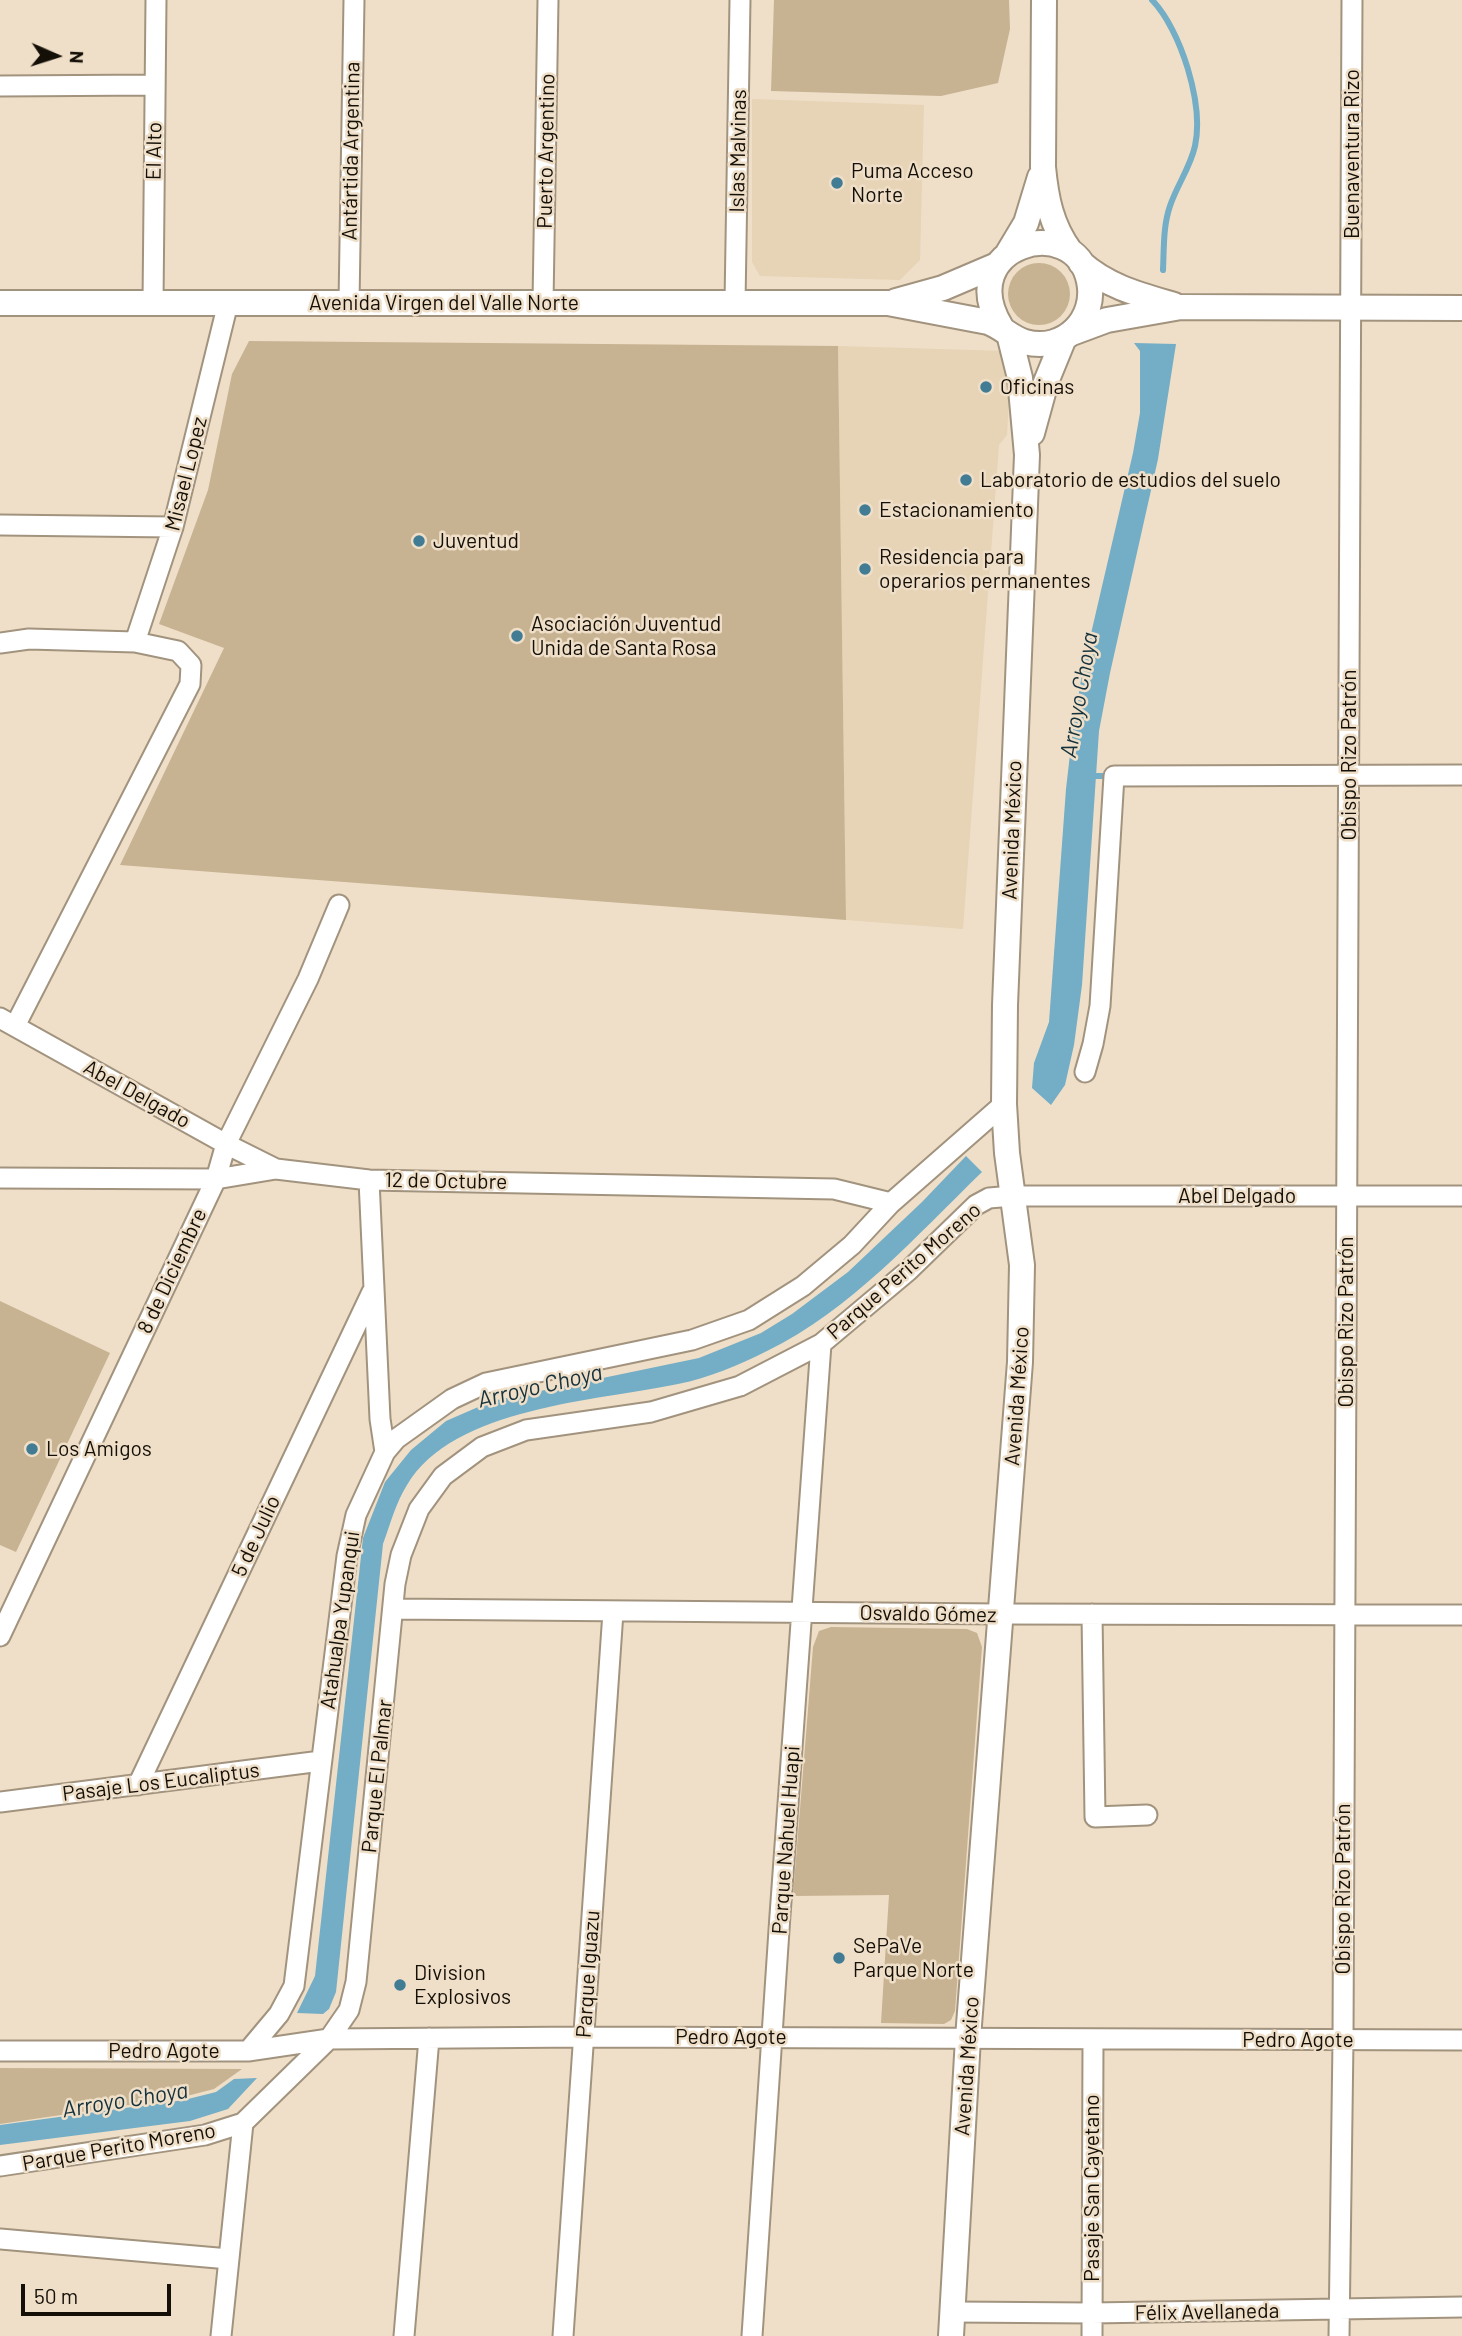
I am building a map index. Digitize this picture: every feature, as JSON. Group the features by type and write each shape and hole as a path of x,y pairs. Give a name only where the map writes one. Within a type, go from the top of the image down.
{"main road":[{"path":"1044,0 1045,190 1053,224 1088,277 1091,292 1089,308 1082,322 1068,336"},
{"path":"1043,167 1034,204 1018,239 1002,259 990,281 989,297 993,313 1005,330 1022,341 1051,343 1107,320 1181,307 1462,308"},
{"path":"1002,259 1022,245 1039,242 1055,244 1075,257 1093,274 1119,287 1181,307"},
{"name":"Avenida Virgen del Valle Norte","path":"888,303 943,288 1002,259"},
{"name":"Avenida Virgen del Valle Norte","path":"0,303 888,303 956,314 1005,330"},
{"name":"Avenida México","path":"952,2324 968,2038 1022,1311 1022,1265 1004,1104 1005,1005 1027,454 1020,378 1005,330"},
{"name":"Avenida México","path":"1027,454 1046,382 1068,336"}],"street":[{"name":"El Alto","path":"153,303 156,0"},
{"name":"Antártida Argentina","path":"349,303 354,0"},
{"name":"Puerto Argentino","path":"543,303 548,0"},
{"name":"Islas Malvinas","path":"736,303 740,0"},
{"name":"Buenaventura Rizo","path":"1351,308 1352,0"},
{"path":"0,86 155,85"},
{"name":"Misael Lopez","path":"135,642 173,527 229,303"},
{"name":"Obispo Rizo Patrón","path":"1339,2336 1343,2040 1351,308"},
{"path":"0,525 173,527"},
{"path":"0,643 29,639 135,642 178,651 191,665 190,684 7,1022"},
{"path":"1085,1072 1100,1006 1114,776 1462,775"},
{"name":"8 de Diciembre","path":"0,1636 216,1179 226,1144 308,979 339,905"},
{"name":"Abel Delgado","path":"7,1022 276,1169"},
{"path":"385,1452 396,1439 452,1399 486,1384 692,1340 749,1320 803,1286 852,1245 891,1203 1004,1104"},
{"name":"12 de Octubre","path":"0,1178 216,1179 276,1169 369,1180 834,1189 891,1203"},
{"path":"369,1180 380,1419 385,1452"},
{"name":"Abel Delgado","path":"1013,1196 1462,1196"},
{"name":"Parque Perito Moreno","path":"419,1508 443,1476 482,1447 526,1430 650,1412 740,1386 821,1344 908,1271 976,1205 989,1198 1013,1196"},
{"name":"5 de Julio","path":"138,1785 373,1287"},
{"name":"Parque Nahuel Huapi","path":"752,2336 821,1344"},
{"name":"Atahualpa Yupanqui","path":"248,2051 279,2014 294,1986 347,1556 356,1515 385,1452"},
{"name":"Parque El Palmar","path":"329,2039 349,2010 356,1982 393,1609 401,1555 419,1508"},
{"name":"Osvaldo Gómez","path":"393,1609 1462,1615"},
{"name":"Parque Iguazu","path":"563,2336 613,1612"},
{"path":"1092,1615 1095,1817 1147,1815"},
{"name":"Pasaje Los Eucaliptus","path":"0,1802 321,1761"},
{"path":"404,2336 429,2038"},
{"name":"Pedro Agote","path":"0,2052 248,2051 329,2039 429,2038 1462,2040"},
{"name":"Parque Perito Moreno","path":"0,2166 205,2135 243,2123 329,2039"},
{"name":"Pasaje San Cayetano","path":"1092,2336 1093,2039"},
{"path":"221,2336 243,2123"},
{"path":"0,2239 229,2259"},
{"name":"Félix Avellaneda","path":"952,2324 1092,2314 1462,2307"}],"shaded area":[{"path":"774,0 1009,0 1010,29 998,83 941,96 771,91"},
{"name":"Puma Acceso Norte","path":"752,99 924,105 920,260 900,280 760,276 752,262"},
{"path":"1039,263 1051,265 1061,272 1068,282 1068,306 1061,316 1051,323 1039,325 1027,323 1017,316 1010,306 1008,294 1010,282 1017,272 1027,265"},
{"name":"Asociación Juventud Unida de Santa Rosa","path":"249,341 838,346 846,920 120,865 224,648 159,624 208,490 232,374"},
{"path":"838,346 1006,351 1011,365 1007,435 999,445 963,929 846,920"},
{"name":"Los Amigos","path":"0,1301 110,1353 16,1552 0,1545"},
{"path":"831,1627 967,1629 977,1633 982,1647 955,2011 951,2020 944,2024 881,2023 889,1895 793,1896 813,1647 819,1631"},
{"path":"0,2068 242,2069 214,2089 183,2097 0,2124"}],"water":[{"path":"1134,343 1176,344 1158,459 1099,731 1082,985 1074,1045 1065,1085 1051,1105 1032,1088 1034,1063 1049,1022 1073,728 1083,668 1140,413 1140,351"},
{"path":"966,1156 982,1172 855,1293 798,1334 746,1361 701,1378 569,1403 492,1423 457,1439 429,1459 407,1485 396,1506 383,1544 336,1992 329,2009 323,2014 297,2013 315,1976 363,1538 385,1482 411,1450 446,1421 492,1401 699,1358 761,1333 792,1314 848,1272"},
{"path":"257,2078 228,2109 190,2121 0,2145 0,2125 184,2100 216,2092 234,2079"}],"waterway":[{"name":"Arroyo Choya","path":"1152,0 1163,13 1188,68 1197,129 1190,162 1173,198 1166,221 1163,270"},
{"path":"1088,776 1112,776"}],"place":[{"name":"Puma Acceso Norte","path":"837,183"},
{"name":"Oficinas","path":"986,387"},
{"name":"Laboratorio de estudios del suelo","path":"966,480"},
{"name":"Estacionamiento","path":"865,510"},
{"name":"Juventud","path":"419,541"},
{"name":"Residencia para operarios permanentes","path":"865,569"},
{"name":"Asociación Juventud Unida de Santa Rosa","path":"517,636"},
{"name":"Los Amigos","path":"32,1449"},
{"name":"SePaVe Parque Norte","path":"839,1958"},
{"name":"Division Explosivos","path":"400,1985"}]}
